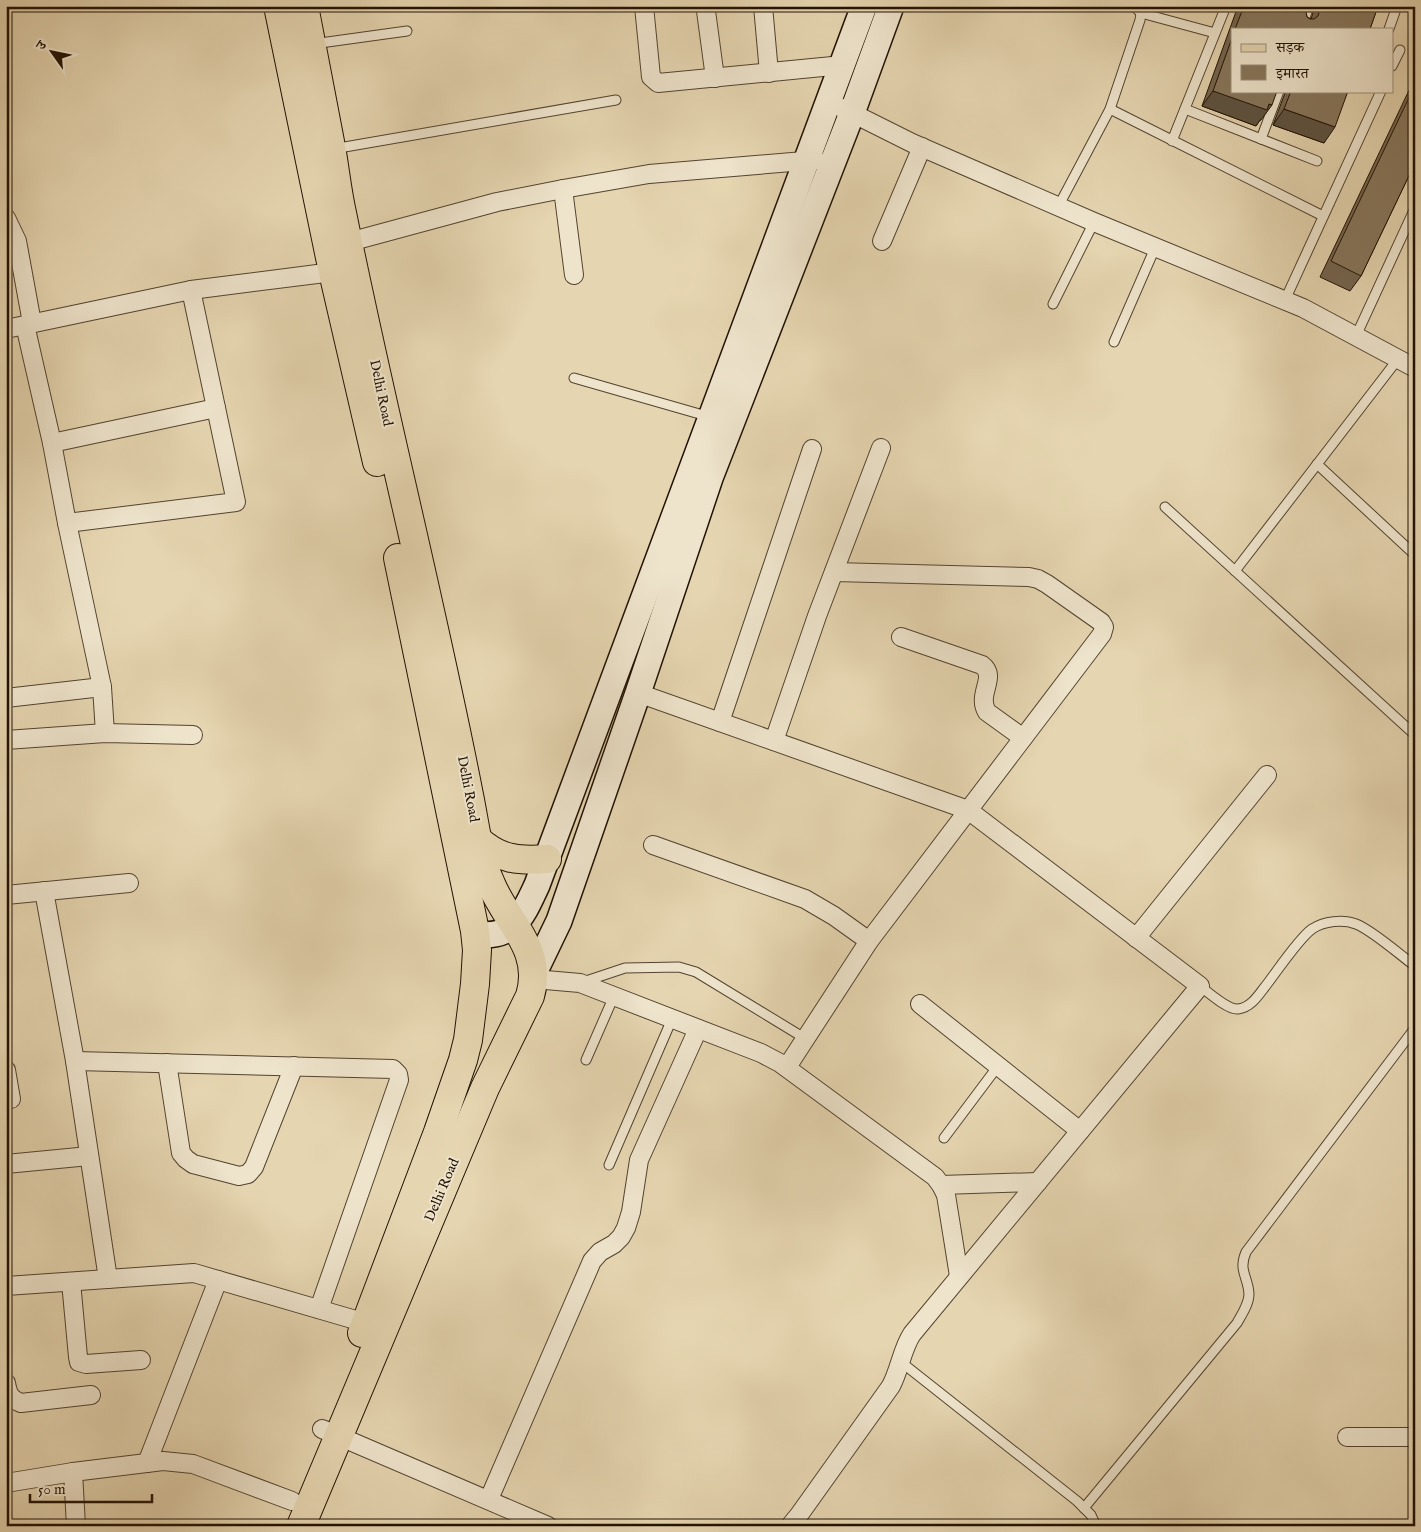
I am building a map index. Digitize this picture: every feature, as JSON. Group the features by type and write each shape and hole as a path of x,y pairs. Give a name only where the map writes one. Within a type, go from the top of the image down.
{"main road":[{"path":"278,6 340,257 477,950 475,984 463,1060 438,1132 366,1322 330,1432 292,1500 281,1526"},
{"name":"Delhi Road","path":"301,1526 330,1432 485,1088 530,996 534,976 532,957 516,925 491,886 481,856 447,682 398,473 340,257 331,150 304,6"},
{"path":"478,840 489,850 502,856 528,860 547,859"},
{"path":"469,1030 509,1040"}],"street":[{"path":"644,6 651,77 658,83 843,65"},
{"path":"763,6 769,73"},
{"path":"475,934 491,936 516,925 526,910 547,859 864,6"},
{"path":"891,6 835,158 710,478 638,693 558,921 534,976 580,983 761,1054 787,1067 935,1177 946,1195 960,1276"},
{"path":"706,11 716,78"},
{"path":"829,101 922,147 1058,207 1303,308 1415,368"},
{"path":"882,242 922,147"},
{"path":"6,329 340,257 497,202 649,174 835,158"},
{"path":"563,189 574,275"},
{"path":"8,225 17,240 28,324 67,523 102,687 105,733"},
{"path":"67,523 236,502 191,290"},
{"path":"52,443 216,408"},
{"path":"774,741 817,616 881,448"},
{"path":"720,722 812,449"},
{"path":"787,1067 869,941 1102,634 1104,628 1101,622 1047,584 1029,577 834,572"},
{"path":"901,637 982,665 987,669 989,675 983,706 987,712 1022,738"},
{"path":"6,698 102,687"},
{"path":"638,693 968,810 1200,986 912,1334 891,1386 790,1526"},
{"path":"6,740 105,733 193,735"},
{"path":"1136,938 1267,775"},
{"path":"653,845 805,899 834,916 869,941"},
{"path":"6,895 129,883"},
{"path":"44,891 75,1061 108,1279"},
{"path":"920,1004 1080,1131"},
{"path":"489,1499 592,1261 600,1252 614,1244 626,1228 631,1212 639,1160 698,1029"},
{"path":"75,1061 393,1069 398,1074 399,1080 319,1309"},
{"path":"167,1063 181,1153 193,1164 239,1176 248,1174 254,1167 294,1066"},
{"path":"6,1070 11,1099"},
{"path":"6,1164 89,1156"},
{"path":"941,1185 1038,1182"},
{"path":"6,1286 194,1273 366,1322"},
{"path":"147,1463 218,1280"},
{"path":"71,1282 80,1362 86,1364 142,1360"},
{"path":"6,1383 8,1394 12,1400 21,1404 91,1395"},
{"path":"330,1432 548,1526"},
{"path":"1347,1437 1415,1437"},
{"path":"6,1483 73,1472 147,1463 177,1462 193,1464 292,1500"},
{"path":"73,1472 76,1526"}],"lane":[{"path":"1130,6 1141,13 1215,33"},
{"path":"1172,140 1226,6"},
{"path":"1301,28 1309,6"},
{"path":"1389,28 1397,6"},
{"path":"1058,207 1110,108 1141,13"},
{"path":"311,44 407,31"},
{"path":"1394,62 1400,50"},
{"path":"1261,139 1279,92"},
{"path":"1285,300 1381,92"},
{"path":"331,150 616,100"},
{"path":"1110,108 1323,216"},
{"path":"1185,109 1317,161"},
{"path":"1356,336 1415,208"},
{"path":"1053,304 1094,222"},
{"path":"1114,342 1156,248"},
{"path":"1235,572 1398,359"},
{"path":"574,378 712,417"},
{"path":"1317,464 1415,554"},
{"path":"1165,507 1235,572 1413,730"},
{"path":"1200,986 1230,1008 1238,1009 1245,1007 1260,994 1306,934 1319,925 1331,922 1344,921 1364,928 1415,966"},
{"path":"580,983 625,968 688,969 696,972 806,1039"},
{"path":"586,1060 614,996"},
{"path":"609,1165 672,1019"},
{"path":"1084,1508 1237,1323 1245,1310 1249,1293 1242,1270 1242,1263 1246,1252 1415,1028"},
{"path":"944,1138 998,1066"},
{"path":"901,1362 1084,1508 1091,1515 1096,1526"}],"building":[{"path":"1244,6 1308,6 1307,17 1314,19 1318,16 1321,6 1378,6 1370,28 1235,28"},
{"path":"1231,41 1231,92 1277,92 1272,105 1269,104 1267,110 1213,91"},
{"path":"1415,85 1415,163 1361,276 1331,261"},
{"path":"1291,92 1348,92 1335,127 1284,109"}]}
